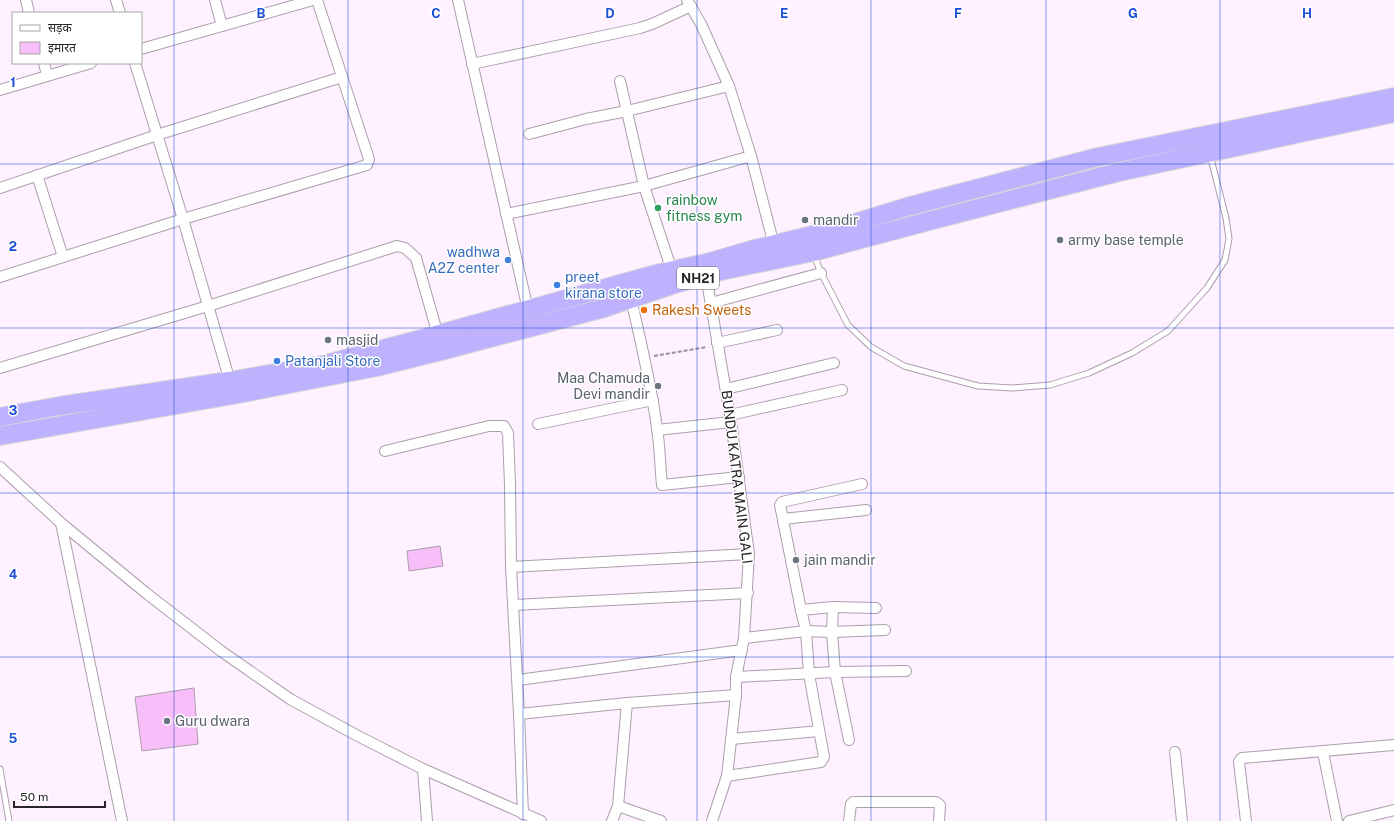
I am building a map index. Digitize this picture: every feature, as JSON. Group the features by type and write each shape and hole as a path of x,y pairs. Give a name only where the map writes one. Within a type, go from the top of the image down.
{"highway":[{"name":"NH21","path":"0,417 59,406 231,388 377,367 604,308 776,252 821,233 910,206 1098,157 1394,97"},
{"name":"NH21","path":"0,436 231,388 438,335 656,274 710,262 776,252 813,252 1119,172 1394,113"}],"street":[{"path":"26,0 29,12"},
{"path":"116,0 120,12"},
{"path":"215,0 222,26"},
{"path":"142,49 313,0"},
{"path":"0,277 183,219 367,165 369,159 317,0"},
{"path":"458,0 528,310"},
{"path":"472,64 640,28 652,24 689,3 701,24 729,86 751,156 776,252"},
{"path":"44,64 47,75"},
{"path":"0,90 87,64"},
{"path":"135,64 183,219 231,388"},
{"path":"0,188 157,135 342,77"},
{"path":"620,81 644,186 672,271"},
{"path":"529,134 586,119 627,111 729,86"},
{"path":"506,214 644,186 751,156"},
{"path":"37,175 62,257"},
{"path":"0,368 208,306 397,246 405,248 416,258 438,335"},
{"path":"711,303 821,273"},
{"name":"BUNDU KATRA MAIN GALI","path":"706,276 731,418 749,554 748,593 744,638 736,677 736,695 727,776 712,821"},
{"path":"631,299 653,400 662,485 739,477"},
{"path":"718,344 777,330"},
{"path":"726,389 834,363"},
{"path":"657,430 731,418 842,390"},
{"path":"538,424 653,400"},
{"path":"385,451 489,426 504,426 508,433 511,567 518,680 523,814"},
{"path":"0,467 61,523 146,592 221,651 290,699 423,769 541,821"},
{"path":"727,776 821,762 824,757 808,674 806,631 800,610 780,505 782,502 862,484"},
{"path":"783,519 866,510"},
{"path":"61,523 122,821"},
{"path":"511,567 749,554"},
{"path":"514,605 748,593"},
{"path":"800,610 834,607 876,608"},
{"path":"834,607 832,632 835,672 849,740"},
{"path":"744,638 806,631 832,632 885,630"},
{"path":"518,680 742,650"},
{"path":"736,677 835,672 906,671"},
{"path":"519,714 627,703 736,695"},
{"path":"612,821 618,806 627,703"},
{"path":"731,739 819,731"},
{"path":"1246,821 1239,762 1242,758 1322,752 1394,744"},
{"path":"1175,752 1182,821"},
{"path":"1322,752 1337,821"},
{"path":"423,769 427,821"},
{"path":"849,821 851,804 853,802 936,802 940,805 939,821"},
{"path":"618,806 661,821"},
{"path":"1349,821 1394,810"}],"lane":[{"path":"813,252 821,273 848,325 871,347 904,366 978,386 1012,388 1050,385 1082,375 1132,353 1168,330 1207,288 1225,260 1229,239 1226,218 1209,152"},
{"path":"0,769 9,821"}],"path":[{"path":"645,358 718,344"}],"building":[{"path":"440,546 443,566 409,571 407,551"},
{"name":"Guru dwara","path":"194,688 198,744 142,751 135,697"}],"place":[{"name":"rainbow fitness gym","path":"658,208"},
{"name":"mandir","path":"805,220"},
{"name":"army base temple","path":"1060,240"},
{"name":"wadhwa A2Z center","path":"508,260"},
{"name":"preet kirana store","path":"557,285"},
{"name":"Rakesh Sweets","path":"644,310"},
{"name":"masjid","path":"328,340"},
{"name":"Patanjali Store","path":"277,361"},
{"name":"Maa Chamuda Devi mandir","path":"658,386"},
{"name":"jain mandir","path":"796,560"},
{"name":"Guru dwara","path":"167,721"}]}
